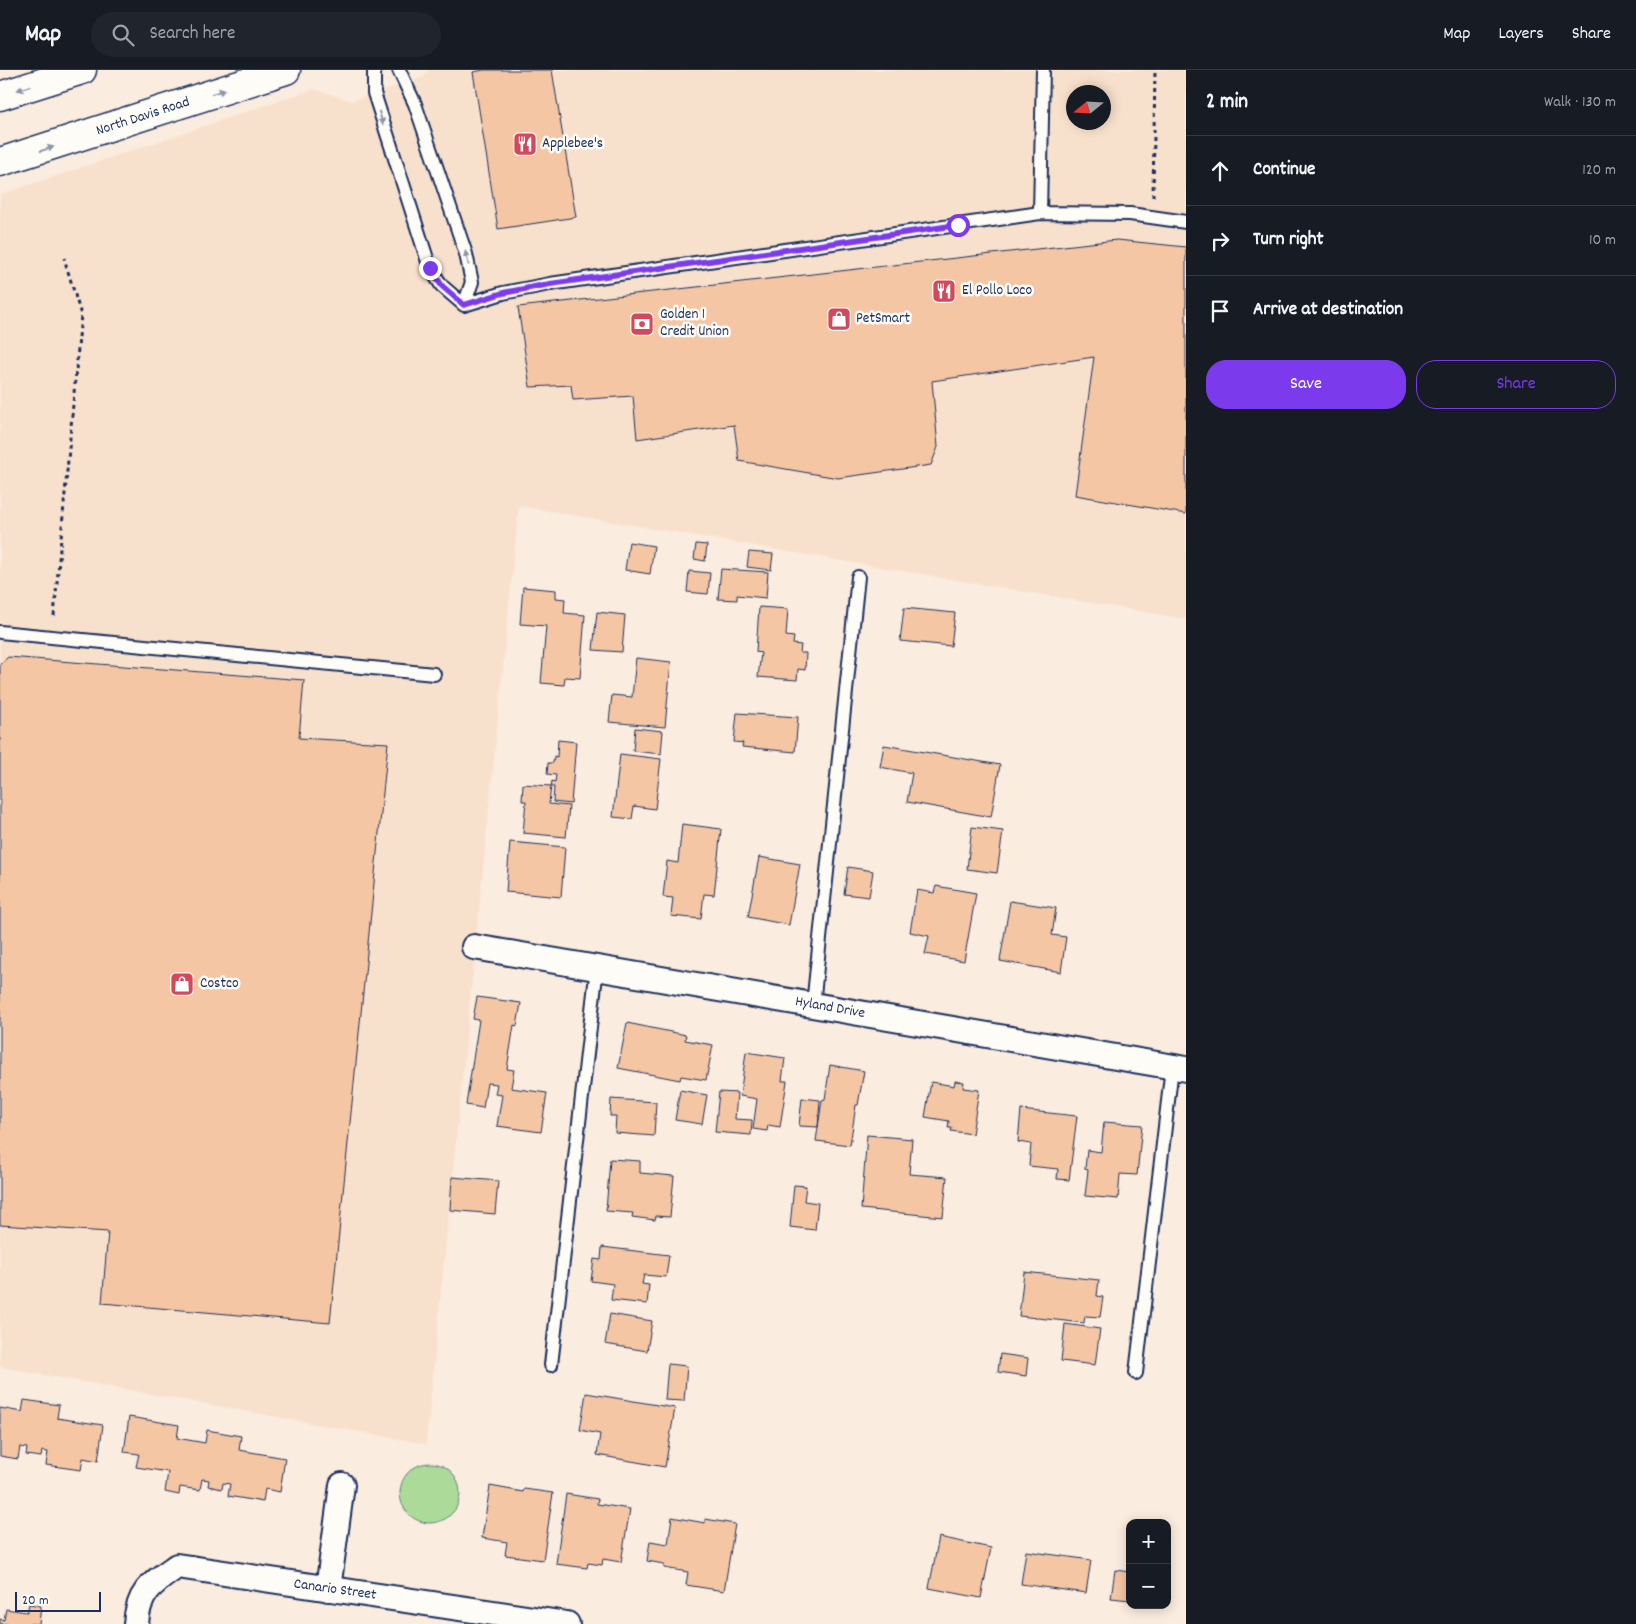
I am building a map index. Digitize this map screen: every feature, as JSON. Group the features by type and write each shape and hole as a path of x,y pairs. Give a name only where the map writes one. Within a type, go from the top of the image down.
{"main road":[{"path":"0,96 82,70"},
{"name":"North Davis Road","path":"0,162 286,70"}],"street":[{"name":"Hyland Drive","path":"474,946 1179,1068"},
{"path":"328,1589 342,1485"},
{"name":"Canario Street","path":"136,1624 137,1611 149,1585 178,1566 567,1624"}],"lane":[{"path":"374,70 374,93 430,268 442,286 464,305"},
{"path":"399,70 415,104 466,254 472,282 464,305"},
{"path":"1040,214 1042,70"},
{"path":"464,305 503,293 550,284 1040,214 1130,214 1186,222"},
{"path":"813,1005 858,578"},
{"path":"0,632 434,674"},
{"path":"551,1365 597,967"},
{"path":"1136,1373 1179,1068"}],"path":[{"path":"1152,217 1155,70"},
{"path":"52,637 81,315 64,258"}],"shaded area":[{"path":"428,70 1186,70 1186,619 519,506 426,1444 0,1367 0,195 314,89 352,101 424,77"}],"green space":[{"path":"424,1463 436,1463 452,1471 458,1481 460,1493 458,1505 452,1515 436,1523 424,1523 408,1515 400,1499 400,1487 408,1471"}],"building":[{"name":"Applebee's","path":"484,70 552,70 576,217 498,229 473,72"},
{"path":"1117,240 1186,247 1186,514 1075,495 1094,357 932,381 938,447 931,465 838,478 739,461 734,425 637,439 633,396 573,400 571,385 530,387 518,307"},
{"path":"629,542 654,546 650,574 625,570"},
{"path":"696,544 707,545 705,561 694,559"},
{"path":"749,552 773,554 771,570 747,567"},
{"path":"721,569 768,572 766,598 737,595 737,600 718,599"},
{"path":"689,571 710,573 708,594 687,592"},
{"path":"523,587 556,590 556,598 565,599 564,613 585,615 580,678 565,677 564,685 541,683 546,626 520,624"},
{"path":"759,607 788,609 786,636 794,637 793,644 801,645 800,653 806,653 805,670 798,669 797,680 758,677 761,653 756,652"},
{"path":"904,608 955,613 951,646 900,641"},
{"path":"597,612 625,615 622,652 593,650"},
{"name":"Costco","path":"8,657 304,680 299,738 388,743 330,1323 102,1303 108,1232 0,1225 0,664"},
{"path":"636,658 671,662 665,727 609,722 612,695 632,697"},
{"path":"737,713 798,717 795,752 742,747 743,743 734,742"},
{"path":"635,728 663,731 661,754 633,751"},
{"path":"558,740 576,742 571,804 553,802 554,787 551,787 552,781 555,782 556,775 547,774 548,763 553,763 554,756 557,757"},
{"path":"884,745 1000,765 991,817 907,802 912,773 880,767"},
{"path":"620,754 661,759 655,809 634,806 632,819 613,817"},
{"path":"523,784 551,786 549,804 569,806 566,837 523,833 526,801 522,801"},
{"path":"682,824 721,829 714,895 704,894 701,919 671,916 673,898 663,897 667,861 678,863"},
{"path":"972,827 1003,831 997,873 967,869"},
{"path":"510,842 565,847 561,897 506,892"},
{"path":"759,857 800,864 789,925 748,917"},
{"path":"848,867 873,871 869,897 844,894"},
{"path":"936,886 976,893 964,961 925,954 929,936 910,932 917,890 934,893"},
{"path":"1010,901 1056,908 1052,935 1066,937 1061,972 1000,961"},
{"path":"477,997 521,1003 517,1026 514,1025 507,1069 514,1070 511,1088 547,1093 541,1132 497,1126 502,1095 495,1094 497,1084 487,1083 483,1108 466,1105 479,1020 473,1019"},
{"path":"627,1023 686,1035 685,1040 713,1045 706,1080 681,1076 680,1080 618,1068"},
{"path":"746,1052 785,1058 782,1081 787,1081 780,1127 768,1125 767,1131 753,1129 757,1099 740,1096"},
{"path":"830,1065 864,1071 858,1105 856,1105 850,1145 816,1141 822,1100 825,1099"},
{"path":"955,1081 964,1082 963,1088 979,1090 972,1134 951,1131 952,1128 948,1128 949,1121 925,1117 931,1082 954,1086"},
{"path":"680,1090 707,1095 702,1124 675,1120"},
{"path":"719,1092 737,1093 735,1119 752,1120 751,1135 715,1132"},
{"path":"802,1098 820,1100 818,1127 799,1126"},
{"path":"611,1099 656,1102 654,1136 615,1133 616,1116 610,1116"},
{"path":"1021,1110 1077,1116 1069,1180 1057,1179 1058,1169 1029,1166 1031,1144 1018,1142"},
{"path":"1104,1122 1142,1125 1137,1175 1120,1174 1118,1199 1085,1196 1088,1170 1085,1169 1087,1150 1101,1152"},
{"path":"867,1135 912,1139 909,1174 947,1177 943,1217 861,1209"},
{"path":"610,1159 640,1161 640,1173 674,1176 670,1217 656,1216 655,1220 632,1217 633,1213 606,1211"},
{"path":"452,1177 498,1181 495,1214 450,1210"},
{"path":"794,1185 806,1186 804,1201 818,1203 815,1230 790,1227"},
{"path":"602,1247 669,1255 666,1277 644,1275 642,1284 649,1285 647,1304 611,1300 613,1284 591,1281 594,1259 601,1260"},
{"path":"1024,1272 1099,1280 1097,1296 1103,1297 1100,1317 1085,1316 1084,1323 1019,1316"},
{"path":"610,1314 652,1321 647,1351 605,1344"},
{"path":"1065,1324 1100,1329 1095,1365 1061,1361"},
{"path":"1000,1354 1028,1358 1026,1376 998,1372"},
{"path":"668,1364 687,1366 684,1401 665,1400"},
{"path":"586,1393 675,1408 665,1467 597,1455 600,1434 580,1430"},
{"path":"24,1400 59,1405 57,1418 103,1425 98,1461 83,1458 81,1470 46,1465 48,1452 42,1451 41,1457 26,1455 27,1448 20,1447 18,1459 0,1456 0,1408 22,1412"},
{"path":"129,1417 179,1425 177,1438 205,1443 207,1430 241,1436 239,1450 285,1458 280,1492 265,1489 263,1502 228,1496 230,1484 223,1483 222,1489 208,1486 209,1480 202,1479 200,1490 180,1487 179,1495 165,1492 168,1472 136,1467 139,1454 124,1452"},
{"path":"490,1486 523,1492 524,1489 553,1493 543,1560 505,1555 507,1542 482,1538"},
{"path":"566,1494 598,1499 597,1504 630,1509 621,1562 603,1559 602,1565 588,1563 587,1568 556,1564"},
{"path":"672,1517 705,1523 705,1519 735,1524 724,1591 686,1585 688,1572 664,1568 664,1564 647,1561 650,1541 668,1544"},
{"path":"939,1537 991,1548 981,1598 929,1588"},
{"path":"1026,1551 1091,1560 1086,1593 1021,1584"},
{"path":"1115,1570 1126,1571 1126,1600 1111,1598"},
{"path":"29,1604 41,1606 39,1624 0,1624 0,1619 4,1620 6,1609 27,1612"}],"place":[{"name":"Applebee's","path":"525,144"},
{"name":"El Pollo Loco","path":"944,291"},
{"name":"PetSmart","path":"839,319"},
{"name":"Golden 1 Credit Union","path":"642,324"},
{"name":"Costco","path":"182,984"}],"route":[{"path":"430,268 442,286 464,305 503,293 550,284 958,225"}]}
